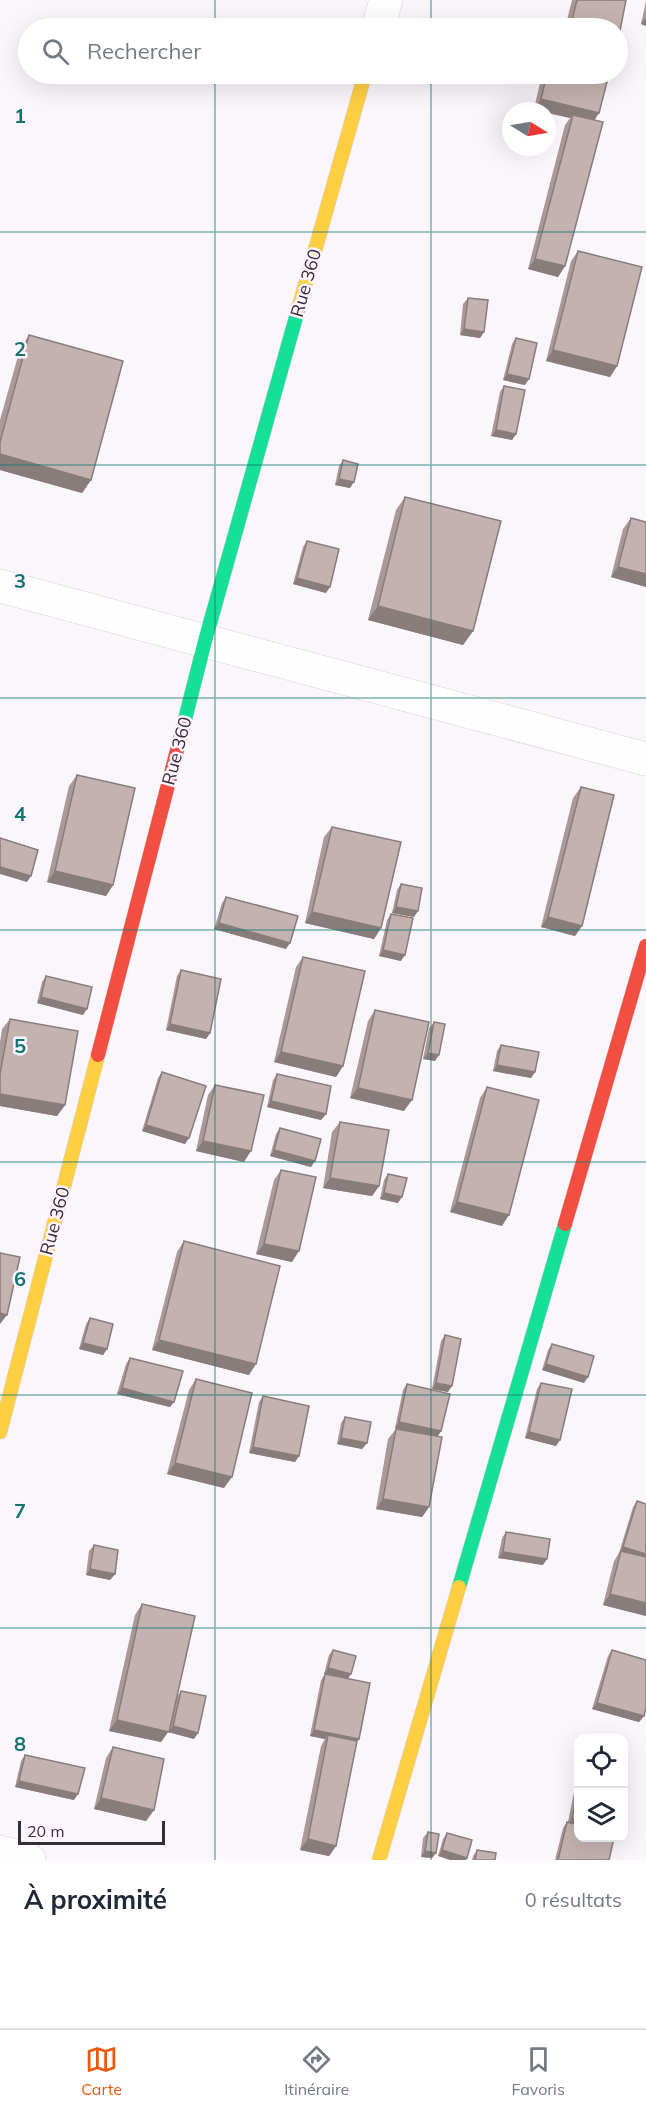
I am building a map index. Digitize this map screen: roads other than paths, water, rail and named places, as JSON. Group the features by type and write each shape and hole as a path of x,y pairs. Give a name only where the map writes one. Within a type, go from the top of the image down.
{"street":[{"path":"381,18 386,0"},
{"name":"Rue 360","path":"0,1432 205,641 362,84"},
{"path":"0,586 646,759"},
{"path":"380,1860 646,946"},
{"path":"0,1852 29,1860"}]}
